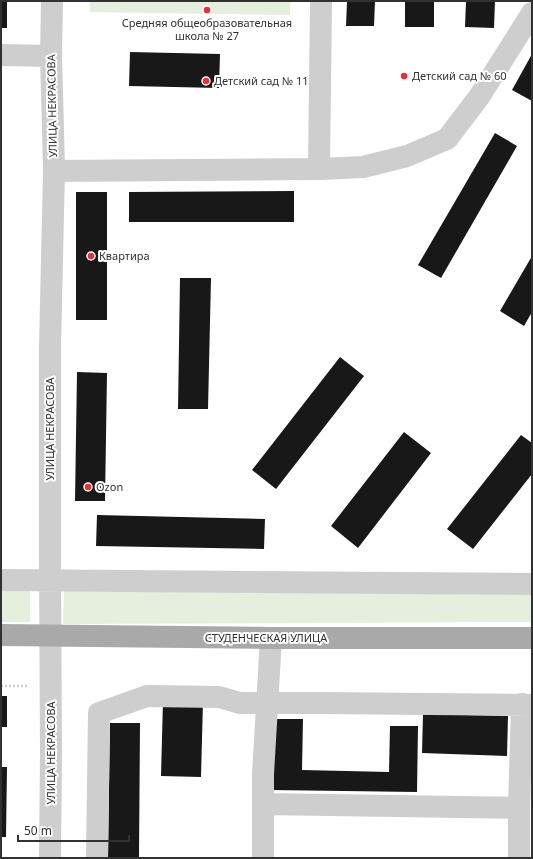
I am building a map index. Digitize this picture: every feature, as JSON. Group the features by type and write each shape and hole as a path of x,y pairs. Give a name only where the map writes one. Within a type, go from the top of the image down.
{"main road":[{"name":"СТУДЕНЧЕСКАЯ УЛИЦА","path":"1,635 271,638 532,638"}],"street":[{"name":"УЛИЦА НЕКРАСОВА","path":"50,858 50,347 54,171 51,56 52,1"},
{"path":"319,169 321,1"},
{"path":"54,171 319,169 363,167 407,156 447,139 480,97 532,13"},
{"path":"1,55 51,56"},
{"path":"1,580 532,584"},
{"path":"263,858 263,774 271,638"},
{"path":"97,858 99,713 147,696 219,697 240,703 527,704 519,808 519,858"},
{"path":"263,804 519,808"}],"path":[{"path":"1,686 29,686"}],"green space":[{"path":"90,1 290,1 290,15 90,12"},
{"path":"1,589 30,590 30,622 1,622"},
{"path":"64,589 532,591 532,622 63,624"}],"building":[{"path":"1,1 7,1 7,28 1,28"},
{"path":"347,1 375,1 374,26 346,26"},
{"path":"405,1 434,1 434,27 405,27"},
{"path":"466,1 495,1 494,28 465,27"},
{"path":"130,52 220,54 219,88 129,86"},
{"path":"532,54 532,101 512,90"},
{"path":"495,133 517,146 441,278 418,265"},
{"path":"294,191 294,222 129,222 129,192"},
{"name":"Квартира","path":"76,192 107,192 107,320 76,320"},
{"path":"532,256 532,312 524,326 500,311"},
{"path":"180,278 211,278 208,409 178,409"},
{"path":"340,357 364,376 276,489 252,470"},
{"path":"77,372 107,373 105,501 75,501"},
{"path":"404,432 431,453 358,548 331,526"},
{"path":"521,435 532,443 532,474 473,549 447,529"},
{"path":"97,515 265,519 264,549 96,546"},
{"path":"1,696 7,696 7,727 1,727"},
{"path":"163,700 203,701 201,777 161,776"},
{"path":"423,714 508,716 507,756 422,753"},
{"path":"272,719 303,719 302,770 389,772 390,726 418,726 417,792 270,790"},
{"path":"110,723 140,723 139,858 108,858"},
{"path":"1,767 7,767 6,837 1,837"}],"place":[{"name":"Средняя общеобразовательная школа № 27","path":"207,10"},
{"name":"Детский сад № 60","path":"404,76"},
{"name":"Детский сад № 11","path":"206,81"},
{"name":"Квартира","path":"91,256"},
{"name":"Ozon","path":"88,487"}]}
